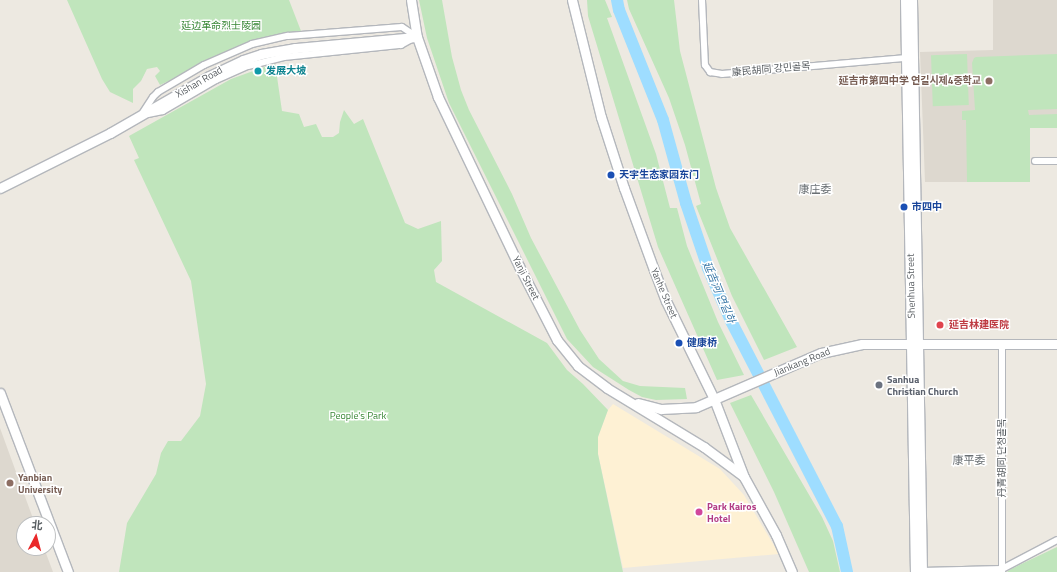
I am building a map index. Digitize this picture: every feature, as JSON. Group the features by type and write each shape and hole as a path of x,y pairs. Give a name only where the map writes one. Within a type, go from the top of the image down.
{"main road":[{"name":"Yanji Street","path":"411,0 417,37 433,87 448,121 557,340 578,366 607,388 717,455 744,477"},
{"name":"Yanhe Street","path":"572,0 601,117 634,217 666,301 714,399 744,477 776,535 792,572"},
{"name":"Shenhua Street","path":"905,0 916,344"},
{"name":"Shenhua Street","path":"912,0 920,572"},
{"name":"Xishan Road","path":"0,188 141,116 226,67 261,54 295,48 417,37"},
{"name":"Jiankang Road","path":"627,400 651,407 673,409 696,407 730,394 805,359 837,348 862,344 1057,344"},
{"path":"0,393 68,572"}],"street":[{"name":"康民胡同 강민골목","path":"702,0 705,65 710,72 722,74 906,58"},
{"path":"1035,161 1057,161"},
{"name":"丹青胡同 단청골목","path":"1002,345 1002,571"},
{"path":"920,572 1002,571 1057,540"}],"shaded area":[{"name":"延吉市第四中学 연길시제4중학교","path":"993,0 1057,0 1057,128 1030,128 1030,182 925,182 920,52 993,50"},
{"path":"613,404 720,469 744,495 779,554 623,568 598,454 598,437 608,410"},
{"name":"Yanbian University","path":"0,428 32,516 16,516 16,556 47,556 53,572 0,572"}],"green space":[{"name":"延边革命烈士陵园","path":"67,0 289,0 301,31 265,37 251,42 160,85 155,76 160,71 157,67 147,69 141,81 133,89 133,103 110,92 102,79"},
{"path":"419,0 442,0 452,57 461,90 469,110 512,194 531,238 580,330 599,359 623,381 640,386 685,388 687,399 656,400 642,397 593,367 567,339 449,103 427,38"},
{"path":"587,0 605,0 612,17 607,18 656,154 670,208 677,208 687,246 718,322 744,375 717,380 658,247 588,16"},
{"path":"627,0 674,0 680,51 716,188 730,228 797,347 764,360 732,296 696,206 701,204 685,145 669,98 629,9"},
{"path":"967,54 969,105 933,106 931,55"},
{"path":"1057,54 1057,109 1028,110 1029,115 1057,114 1057,128 1030,128 1030,182 967,182 966,120 962,120 962,111 975,110 972,63 974,58"},
{"name":"People's Park","path":"275,63 282,111 299,114 304,127 316,124 322,137 333,137 339,133 340,122 344,110 354,124 363,119 405,223 418,229 441,221 442,261 434,270 436,282 547,343 567,370 608,410 598,437 598,454 623,572 119,572 127,523 156,474 161,453 168,441 181,441 200,416 206,384 191,281 134,160 139,158 129,136 231,79"},
{"path":"751,395 822,517 833,541 840,572 809,572 774,492 730,403"},
{"path":"1057,547 1057,572 1007,572 1011,569"}],"waterway":[{"name":"延吉河 연길하","path":"617,0 619,10 663,120 686,203 708,268 731,321 837,526 847,572"}],"place":[{"name":"发展大坡","path":"258,71"},
{"name":"延吉市第四中学 연길시제4중학교","path":"989,81"},
{"name":"天宇生态家园东门","path":"611,175"},
{"name":"市四中","path":"904,207"},
{"name":"延吉林建医院","path":"940,325"},
{"name":"健康桥","path":"679,343"},
{"name":"Sanhua Christian Church","path":"879,385"},
{"name":"Yanbian University","path":"10,483"},
{"name":"Park Kairos Hotel","path":"699,512"}],"district":[{"name":"康庄委","path":"815,189"},
{"name":"康平委","path":"969,460"}]}
